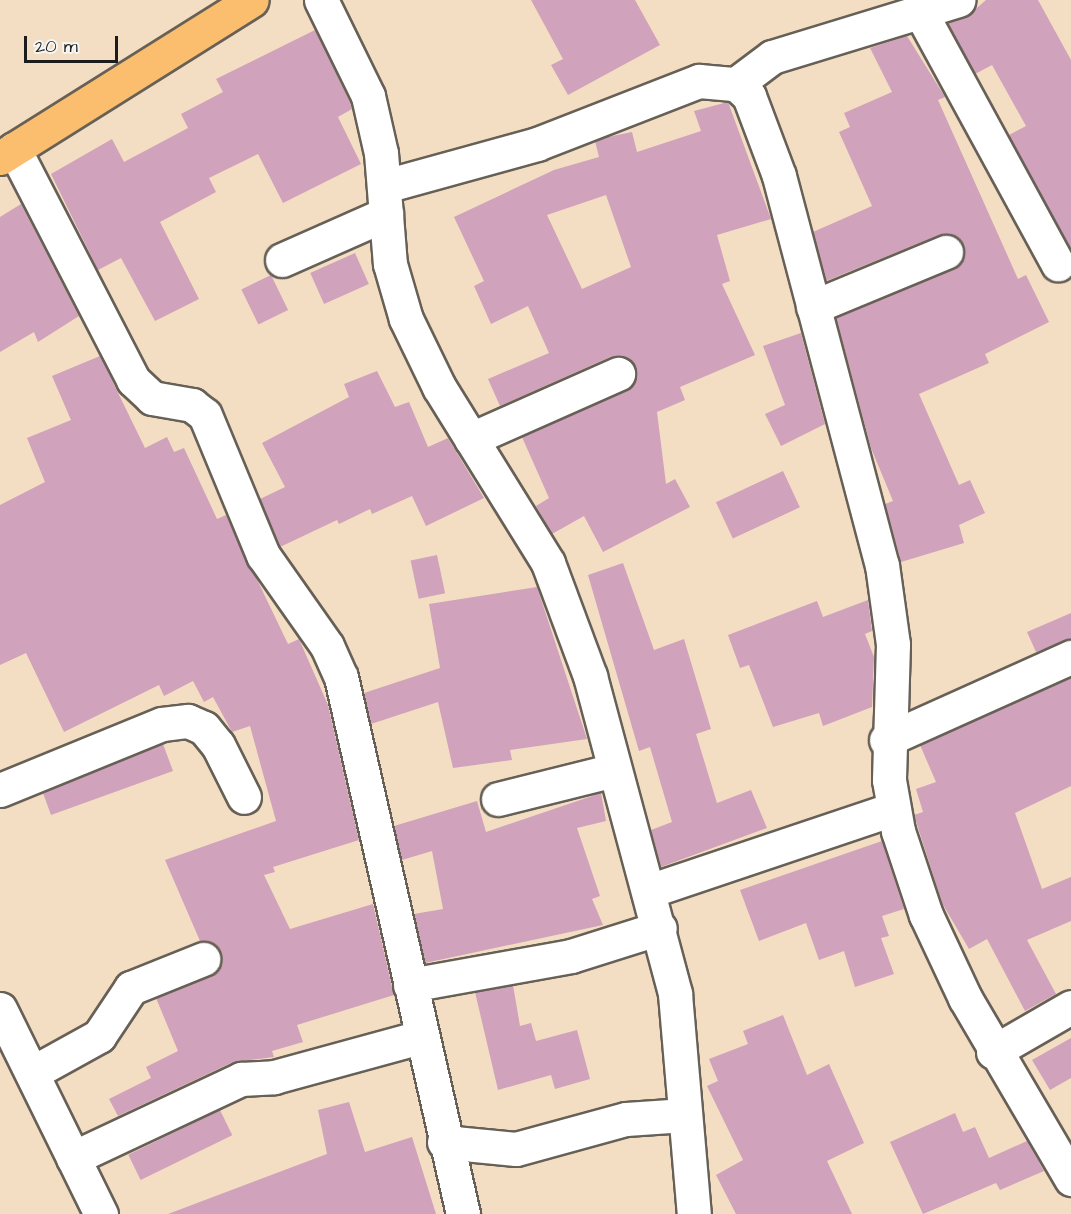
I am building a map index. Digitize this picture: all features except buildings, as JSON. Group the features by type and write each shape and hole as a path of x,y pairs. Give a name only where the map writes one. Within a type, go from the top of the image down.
{"main road":[{"path":"7,153 252,0"}],"street":[{"path":"321,0 368,96 386,200 390,264 406,319 471,439 530,530 564,599 660,928 679,1027 694,1214"},
{"path":"736,84 772,57 922,15 959,0"},
{"path":"922,15 1058,264"},
{"path":"282,260 386,200 537,144 673,89 699,81 736,84 749,96 779,176 882,565 893,644 886,740 892,809 926,915 993,1052 1071,1179"},
{"path":"7,153 133,380 153,398 192,405 205,415 275,578 327,646 350,706 420,1037 463,1214"},
{"path":"813,307 946,252"},
{"path":"471,439 618,374"},
{"path":"886,740 1071,657"},
{"path":"0,790 162,724 188,722 204,728 218,745 244,797"},
{"path":"498,799 614,770"},
{"path":"649,891 892,809"},
{"path":"410,985 572,956 660,928"},
{"path":"32,1074 99,1036 131,988 203,959"},
{"path":"993,1052 1071,1007"},
{"path":"0,1009 101,1214"},
{"path":"74,1158 242,1078 274,1077 420,1037"},
{"path":"444,1142 516,1149 626,1119 685,1115"}]}
